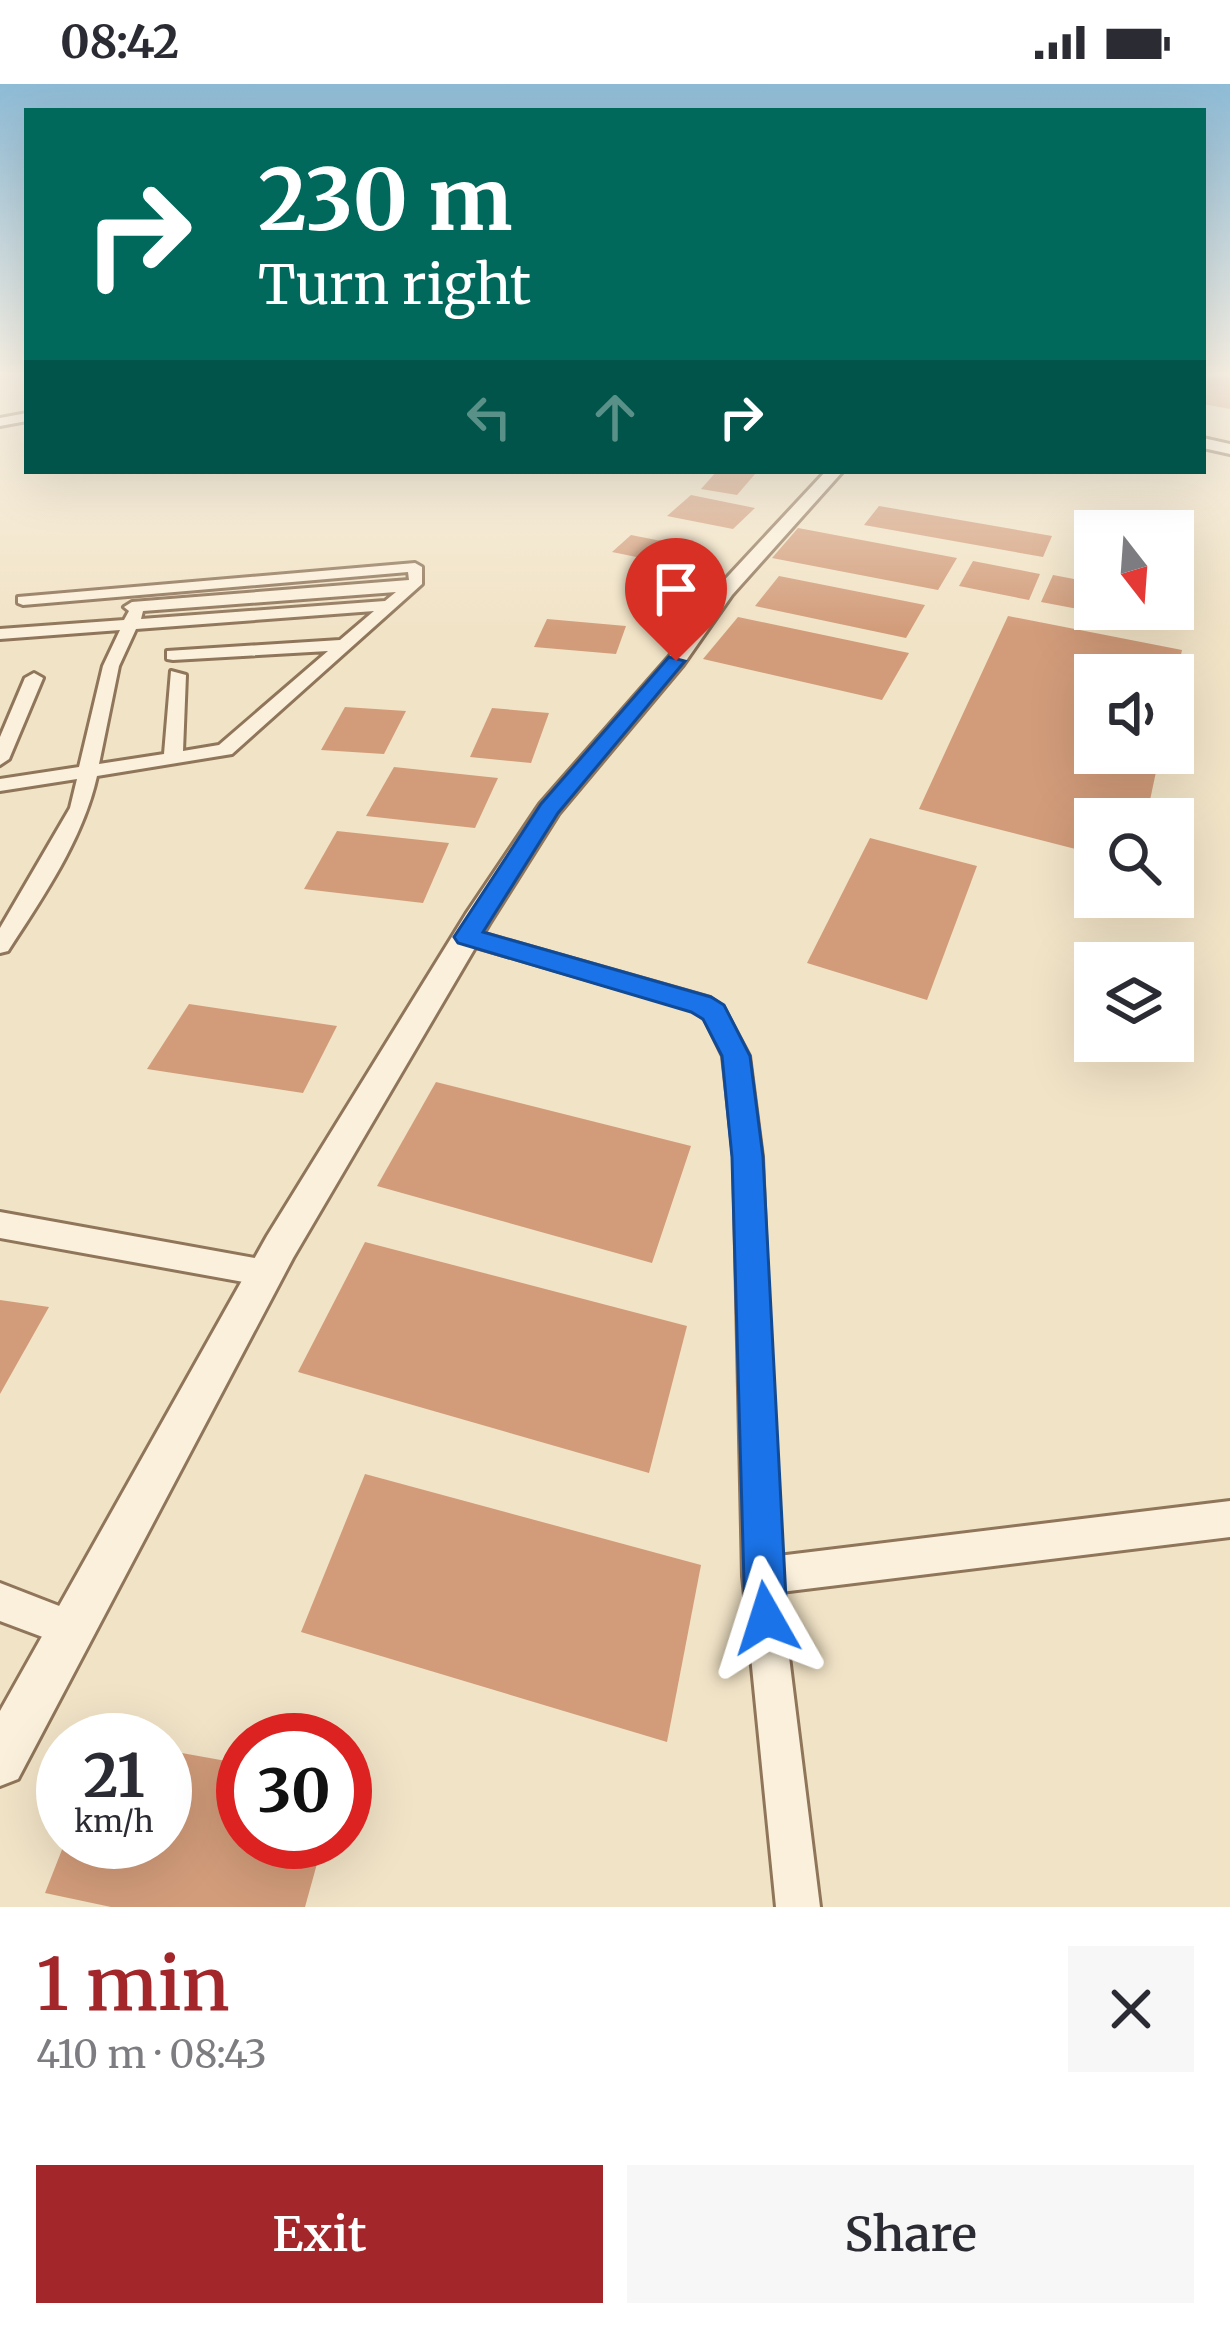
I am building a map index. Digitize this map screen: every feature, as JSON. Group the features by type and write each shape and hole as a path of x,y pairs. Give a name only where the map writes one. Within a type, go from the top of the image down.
{"street":[{"path":"0,1762 266,1273 549,809 676,661 725,591 832,474"},
{"path":"0,785 225,750 414,584 20,608"},
{"path":"0,945 34,895 80,808 111,666 142,598"},
{"path":"0,634 389,605"},
{"path":"172,655 345,645"},
{"path":"173,759 177,675"},
{"path":"0,759 34,678"},
{"path":"467,937 701,1004 714,1012 736,1056 748,1157 760,1576 798,1907"},
{"path":"0,1225 266,1273"},
{"path":"760,1576 1230,1520"},
{"path":"0,1602 72,1629"}],"building":[{"path":"714,474 755,474 737,495 701,489"},
{"path":"691,495 755,508 733,529 667,516"},
{"path":"879,506 1052,536 1043,557 864,525"},
{"path":"798,528 957,558 938,590 772,558"},
{"path":"631,535 707,550 690,568 612,552"},
{"path":"973,561 1040,574 1029,600 959,586"},
{"path":"1053,575 1074,579 1074,608 1041,602"},
{"path":"779,576 925,605 906,638 755,606"},
{"path":"1008,616 1182,650 1181,654 1074,654 1074,774 1156,774 1150,798 1074,798 1074,849 919,809"},
{"path":"738,617 909,653 882,700 703,659"},
{"path":"547,619 626,626 616,654 534,647"},
{"path":"345,707 406,711 384,754 321,750"},
{"path":"492,708 549,713 531,763 470,757"},
{"path":"394,767 498,778 475,828 366,816"},
{"path":"337,831 449,843 423,903 304,889"},
{"path":"870,838 977,866 927,1000 807,963"},
{"path":"189,1004 337,1026 303,1093 147,1069"},
{"path":"436,1082 691,1146 652,1263 377,1186"},
{"path":"365,1242 687,1326 649,1473 298,1372"},
{"path":"0,1300 49,1307 0,1394"},
{"path":"365,1474 701,1565 667,1742 301,1632"},
{"path":"192,1755 216,1759 216,1869 316,1869 305,1907 111,1907 45,1893 54,1869 192,1869"}],"route":[{"path":"676,661 549,809 467,937 701,1004 714,1012 736,1056 748,1157 760,1576 766,1618"}]}
